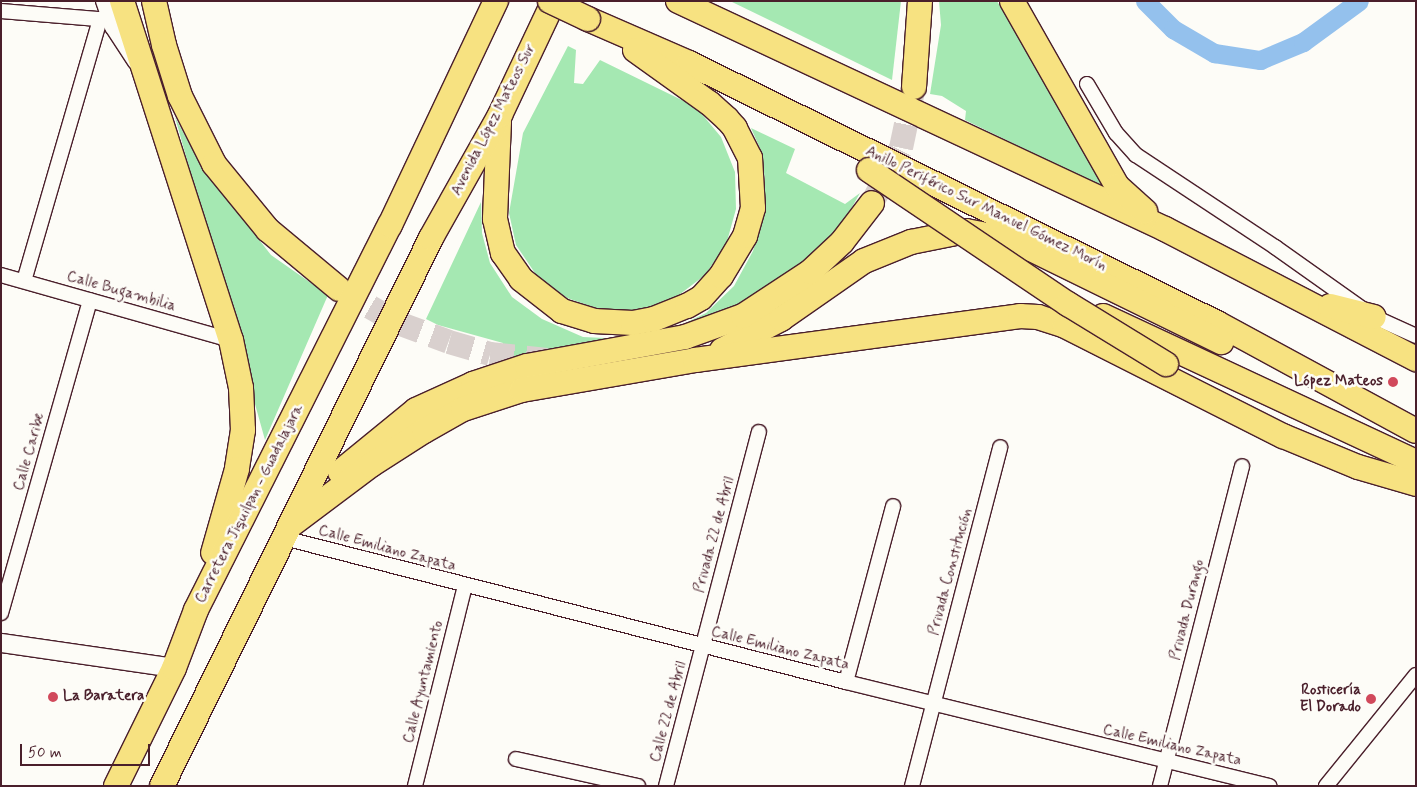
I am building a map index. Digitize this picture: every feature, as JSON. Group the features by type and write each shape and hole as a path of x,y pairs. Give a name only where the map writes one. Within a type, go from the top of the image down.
{"highway":[{"path":"154,1 164,45 180,96 214,164 268,230 339,289"},
{"name":"Carretera Jiquilpan - Guadalajara","path":"116,786 174,668 196,610 390,225 496,1"},
{"name":"Anillo Periférico Sur Manuel Gómez Morín","path":"550,1 689,63 1217,323 1408,428"},
{"name":"Avenida López Mateos Sur","path":"288,532 432,238 500,115 554,1"},
{"path":"678,1 1165,228 1291,296 1416,359"},
{"path":"914,88 920,1"},
{"path":"1012,1 1117,186 1165,228"},
{"path":"110,14 146,74 232,340 241,388 243,430 237,469 196,610"},
{"path":"500,115 495,201 498,237 511,267 547,302 580,318 632,323 654,319 701,298 739,249 750,221 753,181 750,158 735,128 709,103 588,19"},
{"path":"689,63 868,170 1068,304 1166,364 1296,427 1416,478"},
{"path":"162,786 288,532 361,452 416,410 473,384 528,366 665,342 730,321 778,296 810,272 842,242 872,203"},
{"path":"695,360 761,330 864,261 887,250 929,237 966,231 1002,238 1031,249 1140,305 1408,428"},
{"path":"1291,296 1374,317"},
{"path":"811,334 1016,303 1053,302 1091,310 1393,453 1416,462"},
{"path":"288,532 371,465 463,409 551,383 695,360 999,318 1038,317 1086,336 1283,436 1358,467 1416,484"},
{"path":"1393,453 1416,467"}],"street":[{"path":"24,281 110,14 103,1"},
{"path":"1,11 110,14"},
{"path":"1087,84 1116,133 1136,155 1275,247 1374,317 1416,336"},
{"name":"Calle Bugambilia","path":"1,275 232,340"},
{"name":"Calle Caribe","path":"1,613 90,300"},
{"name":"Privada 22 de Abril","path":"703,646 759,432"},
{"name":"Privada Constitución","path":"912,786 1000,447"},
{"name":"Privada Durango","path":"1160,786 1242,466"},
{"path":"846,682 893,506"},
{"name":"Calle Emiliano Zapata","path":"288,532 465,586 1166,762 1269,786"},
{"name":"Calle Ayuntamiento","path":"415,786 465,586"},
{"path":"1,643 174,668"},
{"name":"Calle 22 de Abril","path":"666,786 703,646"},
{"path":"1326,786 1416,675"},
{"path":"516,759 638,786"}],"green space":[{"path":"730,1 901,1 892,80"},
{"path":"939,1 997,1 1105,188 965,120 966,111 942,96 930,94 941,25"},
{"path":"568,46 576,50 574,83 583,84 600,60 696,107 721,137 735,172 736,209 726,245 705,275 675,298 640,310 602,310 567,298 537,276 516,245 509,213 523,133"},
{"path":"175,117 201,165 271,255 328,295 265,440"},
{"path":"751,128 795,149 786,173 845,204 860,193 842,225 810,260 727,319 497,368 503,343 438,325 426,319 481,202 482,233 490,263 512,297 542,319 583,337 627,339 669,331 706,313 734,286 753,251 762,220 765,182 762,153"}],"waterway":[{"path":"1145,1 1173,29 1214,53 1260,60 1303,42 1359,1"}],"tunnel":[{"path":"872,203 901,148 913,91"},
{"path":"339,289 398,323 449,342 490,354 547,360"}],"place":[{"name":"López Mateos","path":"1393,382"},
{"name":"La Baratera","path":"53,697"},
{"name":"Rosticería El Dorado","path":"1371,699"}]}
